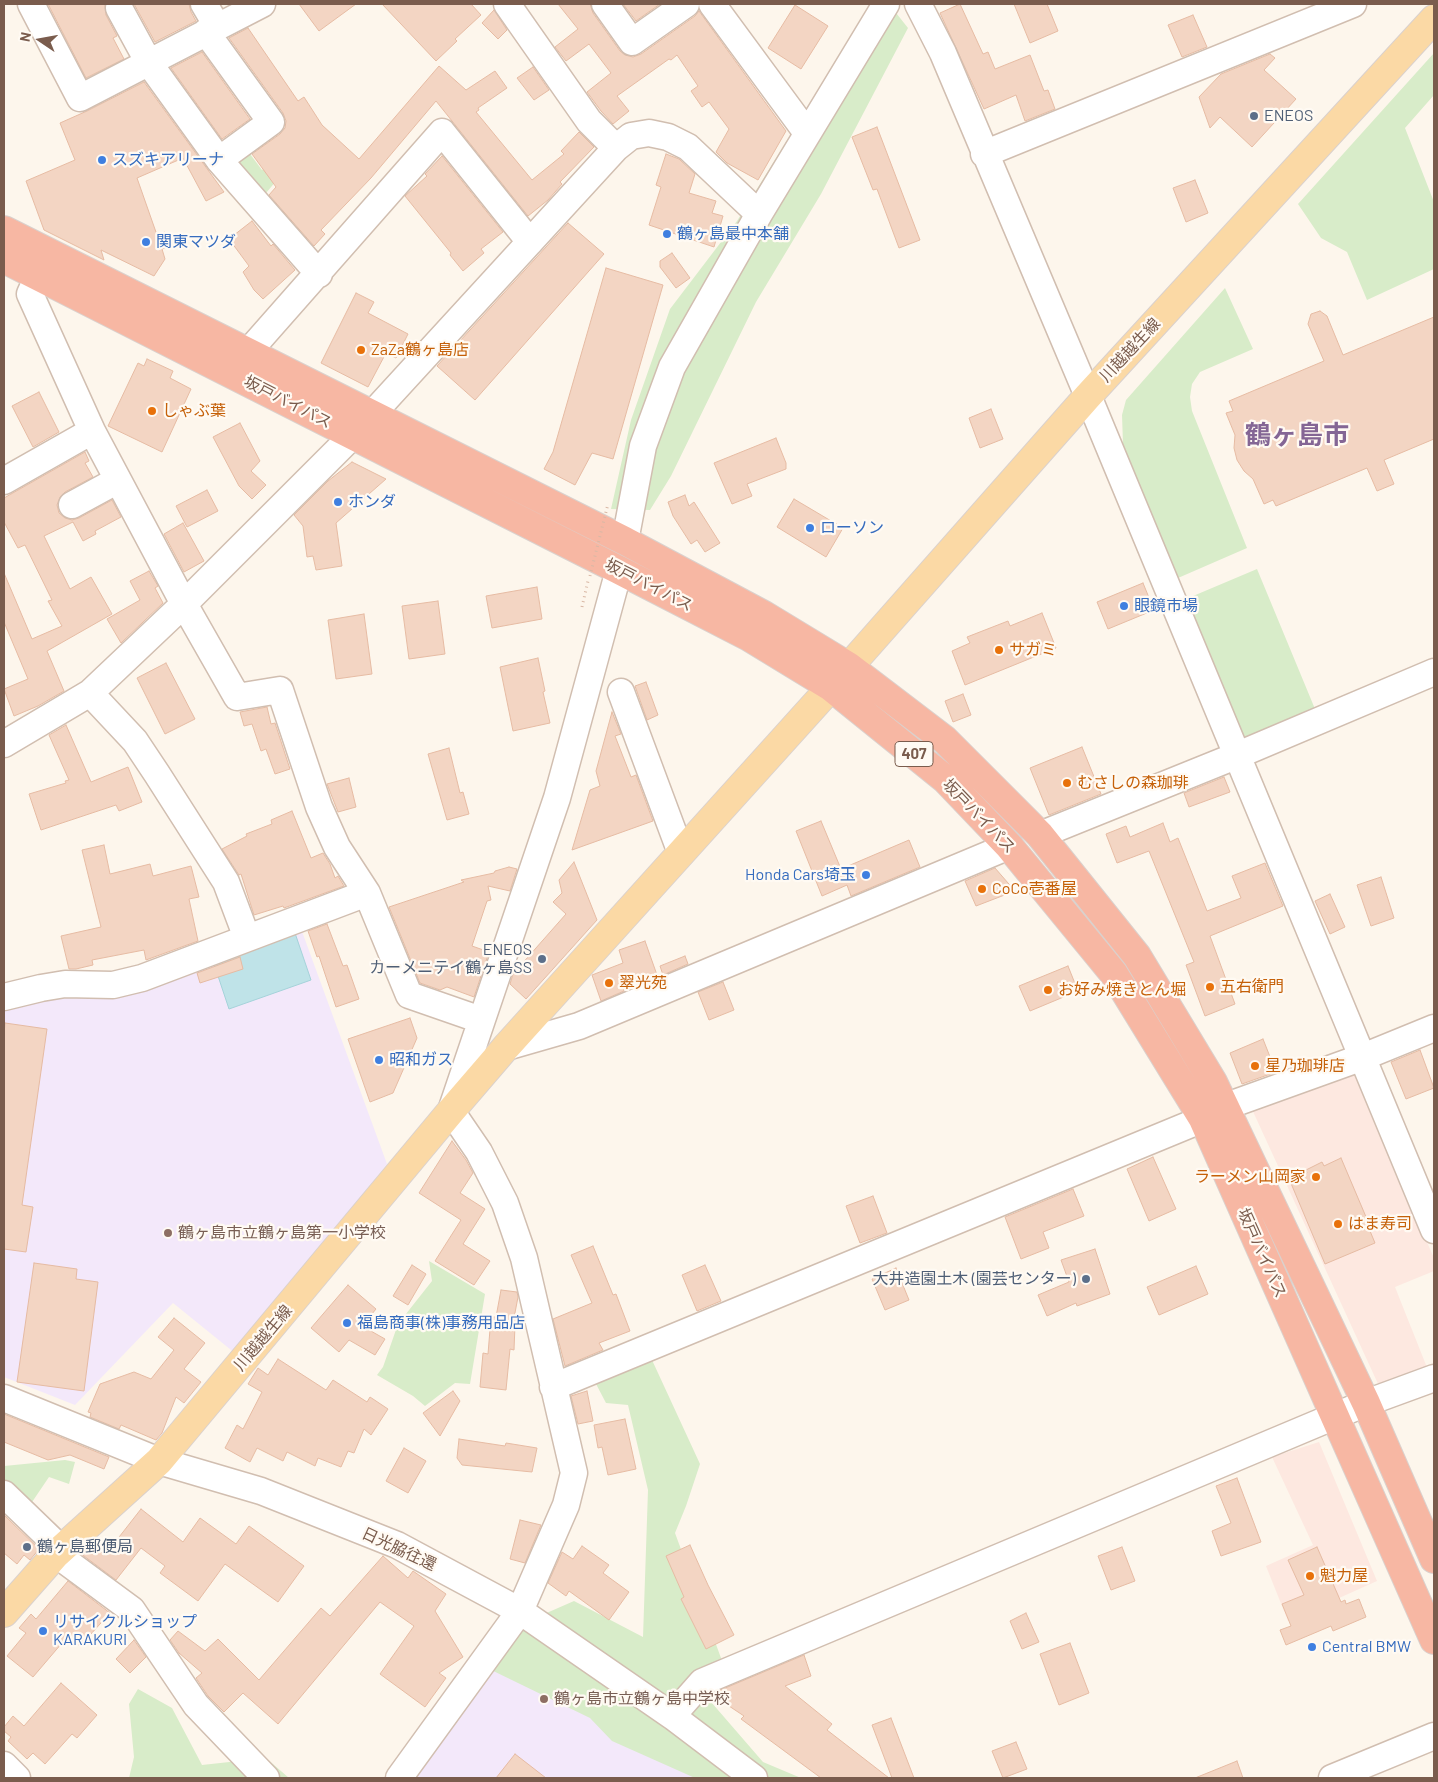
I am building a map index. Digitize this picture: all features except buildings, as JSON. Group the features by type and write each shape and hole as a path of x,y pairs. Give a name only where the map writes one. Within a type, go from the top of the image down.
{"highway":[{"name":"坂戸バイパス","path":"4,230 249,351 625,541 764,615 840,676 945,779 1009,846 1114,974 1214,1113 1366,1403 1434,1559"},
{"name":"坂戸バイパス","path":"4,259 749,637 840,676 945,740 1040,835 1137,956 1213,1082 1214,1113 1334,1417 1434,1640"}],"main road":[{"name":"川越越生線","path":"4,1614 58,1551 159,1461 451,1110 506,1047 840,676 1088,396 1434,19"}],"street":[{"path":"31,4 80,98 262,4"},
{"path":"204,4 212,29 271,122 220,160"},
{"path":"506,4 589,121 616,148"},
{"path":"606,4 632,42 686,4"},
{"path":"712,4 807,133"},
{"path":"625,541 643,446 672,367 759,214 886,4"},
{"path":"918,4 943,53 984,154 1088,396 1434,1230"},
{"path":"984,154 1353,4"},
{"path":"119,8 150,63 220,160 319,274"},
{"path":"249,351 319,274 442,132 530,242"},
{"path":"4,744 90,693 184,604 353,435 616,148 631,136 649,132 668,137 688,147 759,214"},
{"path":"38,276 30,294 92,431 184,604 237,697 280,690 319,807 337,846 367,893 409,995 481,1020"},
{"path":"4,481 92,431"},
{"path":"72,505 118,480"},
{"path":"399,1778 520,1611 566,1504 574,1473 524,1258 505,1203 478,1152 451,1110 557,798 619,570"},
{"path":"1040,835 1238,755 1434,672"},
{"path":"621,692 681,853"},
{"path":"90,693 135,741 157,774 226,882 247,938"},
{"path":"506,1047 579,1026 1009,846"},
{"path":"4,997 65,984 113,985 142,978 367,893"},
{"path":"553,1387 1214,1113 1434,1028"},
{"path":"672,1716 702,1682 1366,1403 1434,1378"},
{"name":"日光脇往還","path":"4,1398 159,1461 260,1491 397,1546 520,1611 672,1716 754,1778"},
{"path":"4,1494 58,1551 132,1610 196,1705 266,1778"},
{"path":"1332,1778 1434,1736"},
{"path":"4,1765 17,1778"}],"path":[{"path":"582,607 608,504"}],"shaded area":[{"name":"鶴ヶ島市立鶴ヶ島第一小学校","path":"300,926 387,1164 236,1354 173,1303 75,1405 4,1377 4,1004"},
{"path":"1354,1069 1395,1170 1434,1258 1434,1271 1395,1287 1428,1370 1379,1386 1250,1105"},
{"path":"1319,1442 1377,1581 1288,1621 1266,1566 1313,1545 1272,1457"},
{"name":"鶴ヶ島市立鶴ヶ島中学校","path":"521,1619 729,1778 405,1778"}],"green space":[{"path":"875,4 889,4 908,28 821,194 756,302 671,476 650,510 611,509 631,420 670,309 737,221"},
{"path":"1434,53 1434,95 1405,128 1434,202 1434,269 1367,300 1347,252 1321,238 1298,204"},
{"path":"247,150 262,170 279,157 287,168 261,199 234,159"},
{"path":"1225,288 1253,349 1200,372 1192,384 1190,397 1192,411 1247,548 1178,578 1123,444 1122,415 1126,400"},
{"path":"1257,569 1315,709 1244,739 1186,599"},
{"path":"429,1261 485,1294 470,1384 455,1383 425,1406 413,1396 377,1375 383,1367 398,1324 432,1281"},
{"path":"652,1360 700,1464 675,1533 721,1658 705,1695 763,1762 801,1778 695,1778 612,1741 590,1718 483,1666 513,1613 542,1615 574,1601 643,1637 648,1490 628,1405 606,1403 595,1382"},
{"path":"65,1460 75,1462 69,1484 49,1477 28,1508 4,1484 4,1466"},
{"path":"138,1689 172,1708 202,1765 266,1758 289,1778 129,1778 134,1757 129,1704"}],"water":[{"path":"295,933 311,980 229,1009 213,961"}],"place":[{"name":"ENEOS","path":"1254,116"},
{"name":"スズキアリーナ","path":"102,160"},
{"name":"鶴ヶ島最中本舗","path":"667,234"},
{"name":"関東マツダ","path":"146,242"},
{"name":"ZaZa鶴ヶ島店","path":"361,350"},
{"name":"しゃぶ葉","path":"152,411"},
{"name":"ホンダ","path":"338,502"},
{"name":"ローソン","path":"810,528"},
{"name":"眼鏡市場","path":"1124,606"},
{"name":"サガミ","path":"999,650"},
{"name":"むさしの森珈琲","path":"1067,783"},
{"name":"Honda Cars埼玉","path":"866,875"},
{"name":"CoCo壱番屋","path":"982,889"},
{"name":"ENEOS カーメニテイ鶴ヶ島SS","path":"542,959"},
{"name":"翠光苑","path":"609,983"},
{"name":"五右衛門","path":"1210,987"},
{"name":"お好み焼きとん堀","path":"1048,990"},
{"name":"昭和ガス","path":"379,1060"},
{"name":"星乃珈琲店","path":"1255,1066"},
{"name":"ラーメン山岡家","path":"1316,1177"},
{"name":"はま寿司","path":"1338,1224"},
{"name":"鶴ヶ島市立鶴ヶ島第一小学校","path":"168,1233"},
{"name":"大井造園土木 (園芸センター)","path":"1086,1279"},
{"name":"福島商事(株)事務用品店","path":"347,1323"},
{"name":"鶴ヶ島郵便局","path":"27,1547"},
{"name":"魁力屋","path":"1310,1576"},
{"name":"リサイクルショップ KARAKURI","path":"43,1631"},
{"name":"Central BMW","path":"1312,1647"},
{"name":"鶴ヶ島市立鶴ヶ島中学校","path":"544,1699"}],"district":[{"name":"鶴ヶ島市","path":"1297,435"}]}
